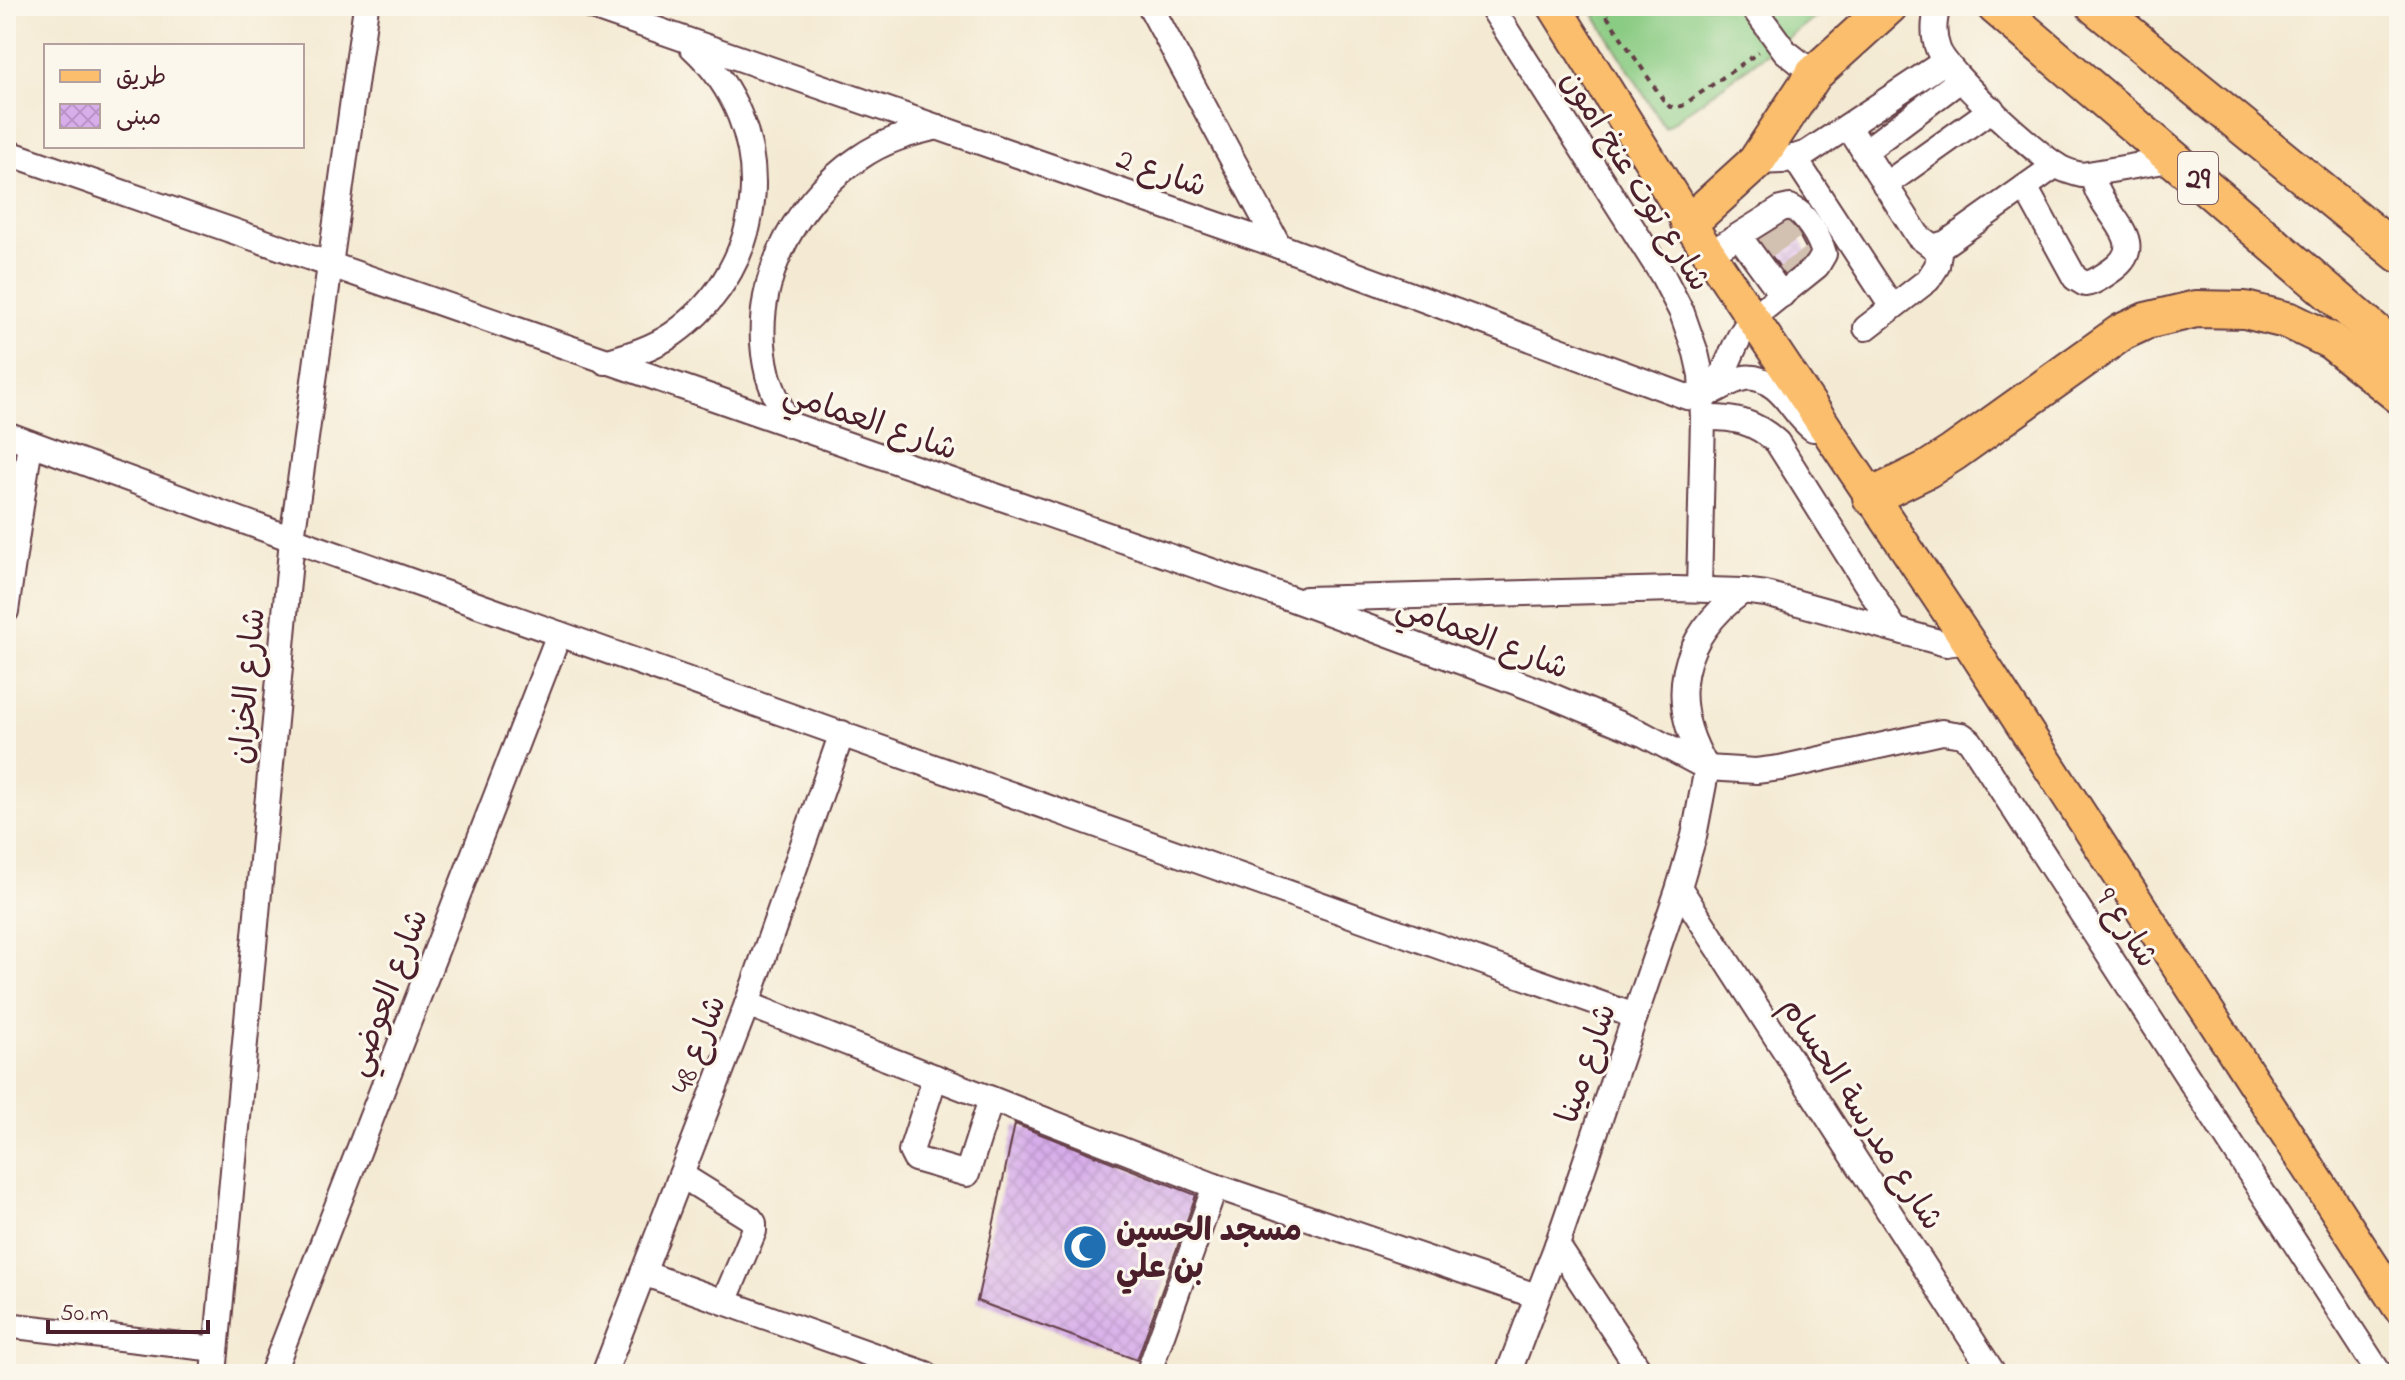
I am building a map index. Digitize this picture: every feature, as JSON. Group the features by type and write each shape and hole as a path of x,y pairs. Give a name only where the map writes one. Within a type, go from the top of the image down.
{"highway":[{"path":"1689,223 1756,162 1814,74 1889,6"},
{"name":"29","path":"1995,6 2399,352"},
{"name":"29","path":"2095,6 2399,254"},
{"path":"1871,497 1953,453 2111,339 2146,321 2171,314 2223,308 2268,314 2290,321 2331,341 2399,395"}],"main road":[{"path":"1554,6 1751,319 1968,641 2399,1307"}],"street":[{"name":"شارع الخزان","path":"214,1374 292,539 366,6"},
{"name":"شارع 2","path":"589,6 1279,246 1705,403"},
{"path":"1150,6 1279,246"},
{"name":"شارع توت عنخ امون","path":"1491,6 1663,276 1682,313 1696,353 1705,403"},
{"path":"1752,6 1792,58 1814,74"},
{"path":"1938,6 1935,40 1952,71 2056,165 2070,172 2093,174 2176,159"},
{"path":"605,362 640,351 661,340 700,312 723,284 740,252 750,218 754,185 752,152 743,120 729,90 710,63 685,41"},
{"path":"1756,162 1782,161 1807,153 1848,126 1952,71"},
{"path":"1864,152 1952,71"},
{"path":"1885,185 1992,109"},
{"path":"1848,126 1926,244 1940,246 2056,165"},
{"path":"789,425 772,387 763,346 767,290 787,238 818,192 849,164 885,143 938,127"},
{"name":"شارع العمامي","path":"6,152 1292,599 1557,698 1643,734 1707,768"},
{"path":"1794,157 1892,307"},
{"path":"2025,187 2075,278 2085,284 2121,263 2129,248 2127,237 2098,195 2093,174"},
{"path":"1699,589 1705,403 1721,379 1735,342 1751,319 1796,277 1821,263 1823,249 1800,214 1794,208 1785,207 1761,227 1709,254"},
{"path":"1761,227 1796,277"},
{"path":"1866,328 1928,280 1937,266 1940,246"},
{"path":"1705,403 1746,376 1754,378 1771,385 1784,396 1804,423 1829,435"},
{"path":"1705,403 1764,430 1777,442 1894,628"},
{"path":"6,434 292,539 1635,1016"},
{"path":"6,611 30,443"},
{"path":"1292,599 1699,589 1743,591 1766,594 1946,644 1968,641"},
{"path":"1707,768 1694,747 1685,723 1682,698 1685,672 1692,648 1704,626 1721,607 1743,591"},
{"name":"شارع العوضي","path":"272,1374 559,634"},
{"name":"شارع 9","path":"1707,768 1756,771 1780,768 1942,732 1962,735 1970,741 2380,1374"},
{"name":"شارع 48","path":"604,1374 747,1004 842,733"},
{"name":"شارع مينا","path":"1508,1374 1557,1245 1679,887 1694,836 1707,768"},
{"name":"شارع مدرسة الحسام","path":"1679,887 1994,1374"},
{"path":"747,1004 1215,1186 1536,1296"},
{"path":"935,1077 911,1151 915,1159 967,1174 991,1099"},
{"path":"681,1175 754,1223 754,1231 724,1302"},
{"path":"1148,1374 1215,1186"},
{"path":"1557,1245 1642,1374"},
{"path":"643,1273 926,1374"},
{"path":"6,1325 216,1349"}],"path":[{"path":"1600,6 1664,101 1674,108 1682,106 1776,40"}],"green space":[{"path":"1589,6 1831,6 1665,128"}],"building":[{"path":"1788,223 1808,252 1784,273 1760,240"},
{"name":"مسجد الحسين بن علي","path":"1015,1124 1196,1195 1137,1360 977,1301"}],"tunnel":[{"path":"1777,224 1804,263"},
{"path":"1762,234 1790,273"}],"place":[{"name":"مسجد الحسين بن علي","path":"1085,1247"}]}
